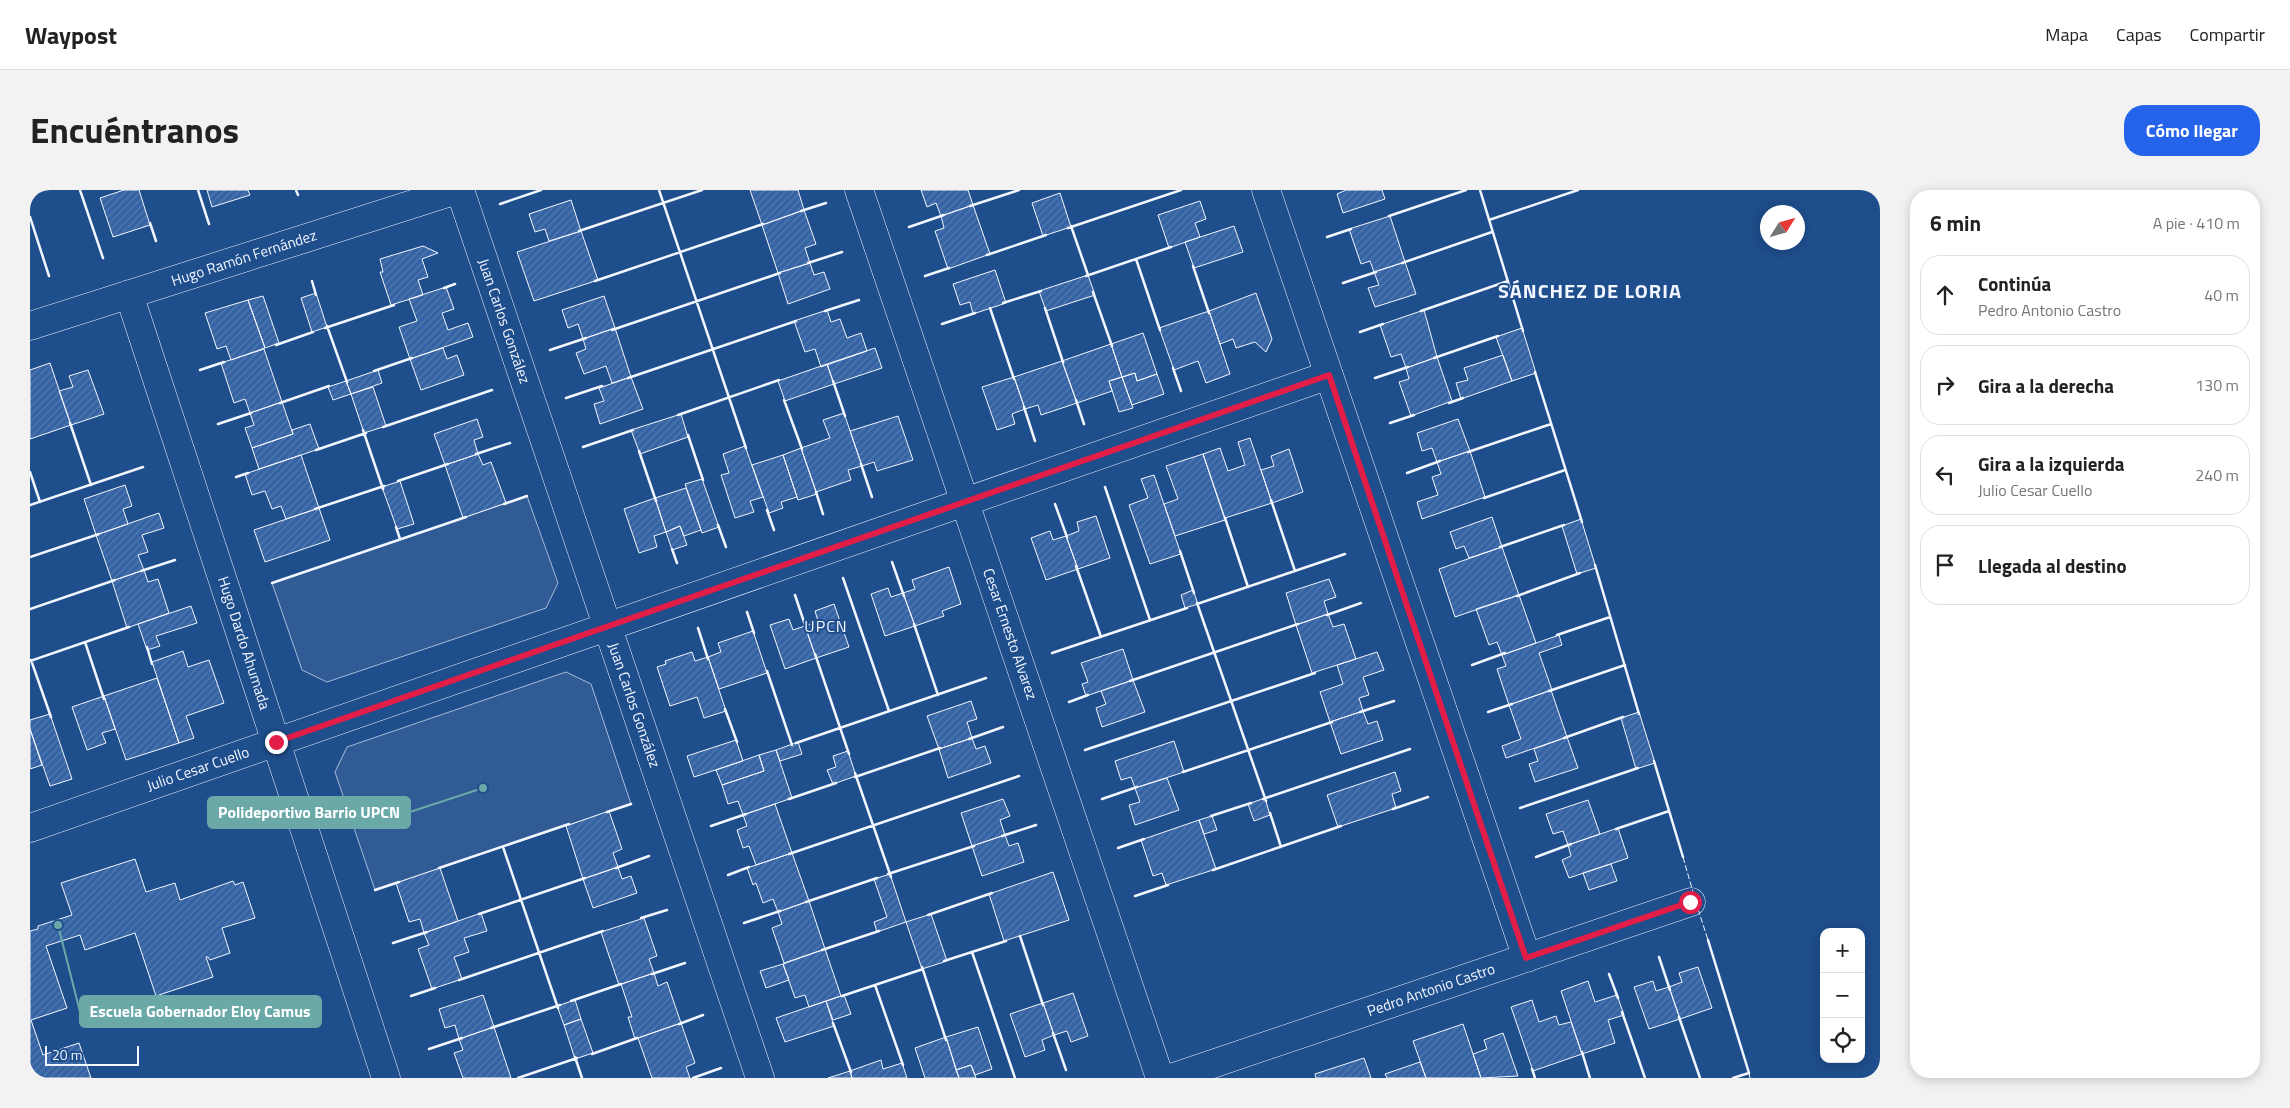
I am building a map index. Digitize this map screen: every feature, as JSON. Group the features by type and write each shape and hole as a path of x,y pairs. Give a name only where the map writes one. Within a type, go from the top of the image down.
{"street":[{"name":"Hugo Ramón Fernández","path":"30,326 458,190"},
{"name":"Juan Carlos González","path":"458,190 760,1078"},
{"name":"Cesar Ernesto Alvarez","path":"859,190 1160,1078"},
{"path":"1266,190 1526,958"},
{"name":"Hugo Dardo Ahumada","path":"130,294 386,1078"},
{"name":"Julio Cesar Cuello","path":"30,828 1329,375"},
{"name":"Pedro Antonio Castro","path":"1171,1078 1690,902"}],"shaded area":[{"path":"527,496 558,583 546,608 327,682 302,670 272,583"},
{"path":"566,672 591,684 631,804 375,890 335,772 347,747"}],"building":[{"path":"124,190 139,190 150,225 113,237 100,198"},
{"path":"207,190 248,190 250,195 212,207"},
{"path":"750,190 798,190 804,210 762,225"},
{"path":"921,190 968,190 973,205 941,216 936,203 927,207"},
{"path":"1346,190 1382,190 1385,199 1343,213 1337,194"},
{"path":"1060,193 1071,227 1043,236 1032,203"},
{"path":"571,200 581,231 549,241 545,229 535,232 529,214"},
{"path":"1200,201 1206,219 1195,223 1200,237 1169,248 1158,215"},
{"path":"973,205 990,254 948,269 935,231 944,228 941,216"},
{"path":"804,210 816,244 805,248 810,263 778,273 762,225"},
{"path":"1390,216 1405,262 1374,272 1370,261 1361,264 1349,229"},
{"path":"1234,226 1243,252 1194,268 1185,242"},
{"path":"581,231 598,280 534,301 517,252"},
{"path":"423,246 438,253 422,259 428,277 418,280 423,295 391,305 380,272 383,272 380,259"},
{"path":"1405,262 1416,294 1375,307 1368,288 1379,285 1374,272"},
{"path":"810,263 814,275 824,272 830,289 788,304 778,273"},
{"path":"995,270 1006,303 973,314 970,302 960,305 953,284"},
{"path":"1088,275 1095,295 1046,311 1039,291"},
{"path":"446,287 454,309 442,313 448,330 468,323 473,337 410,359 399,327 417,321 409,299"},
{"path":"316,293 327,327 312,332 301,298"},
{"path":"1256,293 1272,339 1266,352 1255,342 1236,348 1233,339 1220,344 1209,311"},
{"path":"263,296 279,343 265,348 248,300"},
{"path":"604,296 615,328 583,339 578,324 568,328 562,310"},
{"path":"248,300 265,348 231,360 226,346 217,349 205,313"},
{"path":"827,310 831,322 840,319 847,338 861,333 867,351 821,367 815,349 805,352 794,321"},
{"path":"1424,310 1437,357 1406,368 1401,354 1391,357 1380,325"},
{"path":"1209,311 1230,374 1206,383 1198,361 1174,370 1159,328"},
{"path":"615,328 631,377 612,383 606,366 584,374 576,353 586,349 583,339"},
{"path":"1522,328 1536,373 1512,381 1496,337"},
{"path":"1143,333 1157,374 1137,381 1135,373 1122,377 1111,344"},
{"path":"1111,344 1122,377 1109,381 1112,391 1077,403 1062,361"},
{"path":"443,348 447,359 457,355 464,375 421,390 410,359"},
{"path":"875,348 882,368 834,384 827,364"},
{"path":"264,349 282,402 250,413 245,399 234,403 221,363"},
{"path":"1503,355 1512,381 1461,399 1456,383 1468,380 1464,368"},
{"path":"1437,357 1452,401 1411,416 1399,382 1409,379 1406,368"},
{"path":"1062,361 1077,403 1041,415 1038,405 1025,409 1014,377"},
{"path":"50,363 71,425 30,439 30,370"},
{"path":"827,364 834,384 785,401 778,381"},
{"path":"88,370 104,414 71,425 59,391 73,387 69,376"},
{"path":"378,370 382,383 351,394 346,381"},
{"path":"1135,373 1137,381 1157,374 1164,394 1132,405 1122,377"},
{"path":"631,377 643,409 600,424 594,404 604,401 599,388"},
{"path":"1014,377 1025,409 1012,414 1015,424 997,430 982,387"},
{"path":"1122,377 1133,408 1119,412 1109,381"},
{"path":"346,381 351,394 333,400 328,387"},
{"path":"373,387 386,426 364,433 351,394"},
{"path":"282,402 293,434 252,448 245,428 254,425 250,413"},
{"path":"844,413 862,466 848,470 851,480 816,492 801,448 830,438 823,420"},
{"path":"681,414 688,437 640,454 631,430"},
{"path":"898,416 913,460 877,471 874,462 862,466 850,431"},
{"path":"477,419 483,437 474,440 478,454 445,465 434,434"},
{"path":"1458,419 1470,451 1437,462 1432,448 1422,451 1417,433"},
{"path":"310,424 319,449 259,469 252,448 293,434 292,430"},
{"path":"1250,438 1272,503 1225,518 1203,454 1220,448 1228,471 1245,465 1238,442"},
{"path":"745,446 763,497 750,501 754,512 735,518 721,475 729,473 723,454"},
{"path":"801,448 817,494 798,500 783,455"},
{"path":"1289,449 1303,492 1272,503 1261,470 1274,466 1271,456"},
{"path":"1470,451 1485,497 1422,519 1417,502 1438,495 1432,477 1441,474 1437,462"},
{"path":"478,454 483,465 491,462 506,503 463,518 445,465"},
{"path":"1203,454 1225,520 1175,536 1164,504 1178,499 1166,466"},
{"path":"301,455 319,508 286,519 281,506 272,509 265,491 252,495 245,474"},
{"path":"783,455 797,497 781,502 783,508 769,513 752,465"},
{"path":"1154,475 1181,554 1150,564 1129,505 1148,498 1141,479"},
{"path":"702,479 719,527 702,533 685,484"},
{"path":"400,481 414,524 397,529 382,487"},
{"path":"125,485 132,506 123,509 128,524 96,535 84,499"},
{"path":"686,488 701,530 684,536 680,526 666,532 655,498"},
{"path":"655,498 666,532 654,536 657,547 639,553 624,509"},
{"path":"319,508 330,540 265,562 254,530"},
{"path":"159,513 164,528 142,535 148,552 138,555 144,570 112,581 96,535"},
{"path":"1096,516 1110,558 1078,569 1066,536 1079,531 1077,522"},
{"path":"1492,517 1502,547 1469,558 1464,546 1456,549 1450,532"},
{"path":"1581,519 1596,568 1577,574 1562,526"},
{"path":"680,526 687,545 672,550 666,532"},
{"path":"1050,531 1053,540 1066,536 1078,569 1046,580 1031,538"},
{"path":"1502,547 1519,595 1455,617 1439,569"},
{"path":"949,567 961,604 942,611 944,616 915,626 903,593 915,589 912,580"},
{"path":"144,570 148,582 158,579 169,613 127,628 112,581"},
{"path":"1329,579 1336,597 1324,601 1328,614 1296,625 1286,593"},
{"path":"888,588 891,597 903,593 915,626 885,636 871,594"},
{"path":"1193,590 1198,604 1185,608 1181,595"},
{"path":"1519,595 1536,643 1502,655 1497,642 1489,645 1476,609"},
{"path":"834,604 849,647 816,658 805,626 818,621 815,611"},
{"path":"191,606 197,623 156,636 160,646 147,650 138,624"},
{"path":"1328,614 1333,627 1344,624 1356,659 1312,673 1296,625"},
{"path":"789,619 793,630 805,626 816,658 785,669 770,625"},
{"path":"753,631 767,673 719,689 708,657 721,652 718,643"},
{"path":"1559,635 1562,645 1539,653 1552,690 1509,705 1497,669 1506,666 1502,655"},
{"path":"1123,649 1133,680 1086,696 1082,684 1088,682 1081,663"},
{"path":"183,651 188,667 209,660 224,703 186,716 194,738 179,743 152,662"},
{"path":"692,652 695,661 708,657 726,711 704,718 697,697 670,706 657,667 666,664 665,661"},
{"path":"1377,652 1384,670 1363,677 1369,695 1359,698 1363,711 1330,722 1320,692 1343,684 1337,665"},
{"path":"157,678 179,743 126,760 104,696"},
{"path":"1133,680 1145,712 1102,727 1096,708 1106,704 1101,691"},
{"path":"1551,690 1567,737 1506,758 1502,746 1521,739 1509,705"},
{"path":"104,696 115,729 102,733 106,743 87,750 72,707"},
{"path":"971,701 977,719 967,722 972,738 939,749 927,716"},
{"path":"1363,711 1368,724 1377,721 1383,740 1341,754 1330,722"},
{"path":"1639,712 1655,763 1636,769 1621,718"},
{"path":"50,714 72,779 50,786 30,729 30,720"},
{"path":"30,729 42,765 30,769"},
{"path":"1567,737 1578,768 1535,782 1529,764 1538,761 1534,749"},
{"path":"972,738 976,749 985,746 991,763 948,778 939,749"},
{"path":"736,740 743,761 694,777 687,756"},
{"path":"1174,741 1184,772 1135,788 1131,777 1121,780 1115,761"},
{"path":"798,742 802,754 780,761 776,750"},
{"path":"776,750 792,798 743,815 738,801 728,804 722,785 764,771 759,755"},
{"path":"848,751 856,776 833,784 827,770 836,767 833,756"},
{"path":"759,755 764,771 722,785 716,770"},
{"path":"1395,772 1401,791 1392,794 1396,808 1338,827 1327,795"},
{"path":"1167,778 1179,810 1135,825 1129,805 1140,802 1135,788"},
{"path":"1265,798 1270,815 1254,821 1248,804"},
{"path":"1003,799 1010,816 1000,820 1005,835 972,846 961,813"},
{"path":"1588,800 1600,834 1568,845 1563,831 1553,834 1546,814"},
{"path":"775,804 792,853 756,865 749,846 743,848 737,830 747,826 743,815"},
{"path":"609,811 622,849 613,853 618,867 583,879 566,826"},
{"path":"1212,816 1217,830 1204,834 1199,820"},
{"path":"1199,820 1216,869 1166,885 1162,873 1153,876 1141,840"},
{"path":"1618,828 1628,858 1569,878 1562,860 1571,856 1568,845"},
{"path":"1005,835 1009,846 1018,843 1024,862 982,876 972,846"},
{"path":"792,853 809,901 778,912 773,899 763,903 756,883 753,885 747,868"},
{"path":"135,859 146,892 175,883 180,900 233,881 235,885 243,882 255,918 222,928 230,953 210,960 206,957 213,977 156,996 135,933 85,950 80,935 46,946 67,1008 31,1020 43,1055 79,1043 91,1078 30,1078 30,931 38,929 38,926 72,915 61,883"},
{"path":"1611,864 1617,881 1589,890 1583,873"},
{"path":"618,867 622,879 631,876 637,893 593,908 583,879"},
{"path":"440,868 458,921 424,933 420,919 409,922 396,883"},
{"path":"1053,872 1069,920 1004,941 989,894"},
{"path":"890,874 906,922 877,932 874,922 887,917 874,879"},
{"path":"809,901 825,949 784,963 772,928 782,924 778,912"},
{"path":"481,913 487,931 464,938 469,952 454,957 462,979 432,989 418,949 429,945 424,933"},
{"path":"931,914 947,961 922,969 906,922"},
{"path":"644,918 657,956 649,959 654,973 619,985 601,932"},
{"path":"825,949 841,996 809,1007 805,995 795,998 783,964"},
{"path":"783,964 789,980 766,988 760,971"},
{"path":"1698,967 1712,1008 1680,1019 1669,987 1682,982 1679,973"},
{"path":"654,973 658,986 667,982 681,1023 635,1039 628,1017 632,1017 621,984"},
{"path":"1588,981 1595,1002 1617,995 1624,1015 1608,1020 1615,1043 1582,1054 1561,991"},
{"path":"1653,981 1656,991 1669,987 1680,1019 1649,1029 1634,987"},
{"path":"1073,993 1088,1036 1071,1042 1067,1031 1054,1035 1043,1003"},
{"path":"483,995 494,1027 459,1039 455,1025 445,1028 439,1009"},
{"path":"844,995 851,1014 833,1020 826,1001"},
{"path":"575,1000 581,1019 564,1025 557,1006"},
{"path":"1532,1000 1539,1022 1556,1016 1559,1025 1571,1022 1582,1054 1533,1071 1511,1007"},
{"path":"826,1001 834,1026 785,1042 776,1018"},
{"path":"1043,1003 1054,1035 1042,1040 1045,1050 1025,1057 1010,1014"},
{"path":"581,1019 593,1053 575,1059 564,1025"},
{"path":"681,1023 695,1063 686,1067 690,1078 652,1078 638,1038"},
{"path":"1463,1024 1481,1078 1426,1078 1413,1041"},
{"path":"494,1027 511,1078 463,1078 454,1053 463,1050 459,1039"},
{"path":"978,1027 992,1069 975,1075 971,1065 956,1070 946,1037"},
{"path":"1503,1033 1518,1076 1481,1078 1473,1054 1487,1049 1484,1040"},
{"path":"946,1037 959,1078 925,1078 915,1048"},
{"path":"1364,1058 1371,1078 1316,1078 1315,1074"},
{"path":"881,1060 883,1069 902,1063 907,1078 852,1078 850,1071"},
{"path":"1420,1062 1426,1078 1387,1078 1385,1074"},
{"path":"971,1065 976,1078 959,1078 956,1070"},
{"path":"850,1071 852,1078 828,1078"}],"fence":[{"path":"1683,857 1693,892"},
{"path":"1698,909 1708,940"},
{"path":"1749,1073 1750,1078"}],"wall":[{"path":"80,190 103,258"},
{"path":"198,190 209,224"},
{"path":"296,190 298,195"},
{"path":"500,204 541,190"},
{"path":"659,190 746,448"},
{"path":"579,231 702,190"},
{"path":"970,206 1019,190"},
{"path":"1068,228 1181,190"},
{"path":"1389,216 1466,190"},
{"path":"1480,190 1523,331"},
{"path":"1489,220 1578,190"},
{"path":"801,211 826,203"},
{"path":"909,227 944,215"},
{"path":"30,217 49,276"},
{"path":"150,223 156,241"},
{"path":"595,281 763,224"},
{"path":"1071,226 1088,275"},
{"path":"1327,237 1351,229"},
{"path":"1402,263 1492,232"},
{"path":"987,255 1046,235"},
{"path":"1086,276 1171,247"},
{"path":"808,263 842,252"},
{"path":"1136,259 1160,330"},
{"path":"1193,266 1209,313"},
{"path":"925,276 949,268"},
{"path":"1343,283 1376,272"},
{"path":"612,330 780,273"},
{"path":"312,281 316,295"},
{"path":"1421,311 1508,281"},
{"path":"444,288 455,284"},
{"path":"1003,303 1041,291"},
{"path":"1093,292 1112,346"},
{"path":"825,311 859,300"},
{"path":"325,328 394,305"},
{"path":"990,308 1014,379"},
{"path":"1045,308 1063,362"},
{"path":"942,324 975,313"},
{"path":"628,378 796,321"},
{"path":"1360,332 1383,324"},
{"path":"327,326 347,382"},
{"path":"276,345 313,332"},
{"path":"1434,358 1498,336"},
{"path":"550,350 586,338"},
{"path":"374,371 412,358"},
{"path":"200,370 224,362"},
{"path":"1375,378 1408,367"},
{"path":"1173,368 1181,391"},
{"path":"1535,372 1582,522"},
{"path":"678,415 779,380"},
{"path":"833,381 845,416"},
{"path":"280,403 329,386"},
{"path":"566,398 602,386"},
{"path":"383,427 492,390"},
{"path":"1449,403 1463,398"},
{"path":"784,400 802,449"},
{"path":"1076,400 1084,424"},
{"path":"1024,407 1035,441"},
{"path":"218,424 251,413"},
{"path":"1390,423 1414,415"},
{"path":"70,423 91,485"},
{"path":"1468,452 1551,424"},
{"path":"363,430 383,489"},
{"path":"583,447 633,430"},
{"path":"316,450 366,433"},
{"path":"688,435 703,480"},
{"path":"476,454 510,443"},
{"path":"639,451 656,501"},
{"path":"1407,473 1440,461"},
{"path":"398,481 448,464"},
{"path":"861,464 872,497"},
{"path":"30,505 143,467"},
{"path":"1484,498 1565,470"},
{"path":"30,472 40,502"},
{"path":"236,477 248,473"},
{"path":"315,509 384,486"},
{"path":"1105,487 1150,620"},
{"path":"816,492 823,514"},
{"path":"504,504 527,496"},
{"path":"1271,500 1295,571"},
{"path":"1055,504 1067,537"},
{"path":"767,510 774,530"},
{"path":"272,583 466,517"},
{"path":"1225,518 1248,587"},
{"path":"718,525 726,547"},
{"path":"1500,547 1564,525"},
{"path":"396,527 400,539"},
{"path":"30,557 99,534"},
{"path":"672,549 677,563"},
{"path":"1180,551 1194,593"},
{"path":"1197,604 1345,554"},
{"path":"141,571 175,560"},
{"path":"892,562 904,596"},
{"path":"1595,565 1639,714"},
{"path":"1076,566 1101,637"},
{"path":"1517,596 1580,573"},
{"path":"843,578 889,711"},
{"path":"30,609 115,580"},
{"path":"795,595 806,628"},
{"path":"1197,603 1266,801"},
{"path":"1327,615 1361,603"},
{"path":"1052,653 1187,608"},
{"path":"747,612 754,633"},
{"path":"1557,635 1610,617"},
{"path":"914,624 938,695"},
{"path":"1130,681 1298,624"},
{"path":"30,661 129,627"},
{"path":"698,628 708,659"},
{"path":"85,642 104,699"},
{"path":"147,647 152,664"},
{"path":"1472,665 1505,653"},
{"path":"815,654 849,754"},
{"path":"31,660 51,717"},
{"path":"1549,691 1625,665"},
{"path":"767,671 792,745"},
{"path":"1085,750 1315,673"},
{"path":"796,743 986,678"},
{"path":"1069,702 1088,695"},
{"path":"1360,712 1394,701"},
{"path":"1488,712 1512,704"},
{"path":"725,709 737,742"},
{"path":"1564,738 1623,717"},
{"path":"1183,772 1332,722"},
{"path":"969,739 1003,727"},
{"path":"855,777 940,748"},
{"path":"1263,799 1410,749"},
{"path":"1654,761 1683,857"},
{"path":"1520,808 1638,768"},
{"path":"855,773 891,877"},
{"path":"789,854 1019,776"},
{"path":"789,799 836,783"},
{"path":"1102,799 1137,787"},
{"path":"1393,809 1428,797"},
{"path":"1211,816 1251,803"},
{"path":"607,812 631,804"},
{"path":"1616,829 1669,811"},
{"path":"1270,813 1281,847"},
{"path":"711,826 746,814"},
{"path":"439,868 569,824"},
{"path":"1002,836 1036,825"},
{"path":"1213,870 1341,826"},
{"path":"1118,848 1144,839"},
{"path":"1536,857 1571,844"},
{"path":"888,874 974,846"},
{"path":"503,847 558,1008"},
{"path":"616,868 649,856"},
{"path":"728,875 749,867"},
{"path":"479,914 585,878"},
{"path":"806,902 877,878"},
{"path":"375,890 399,882"},
{"path":"1135,896 1168,885"},
{"path":"928,915 992,893"},
{"path":"641,918 667,910"},
{"path":"744,923 780,911"},
{"path":"459,980 603,931"},
{"path":"822,950 879,931"},
{"path":"393,943 427,932"},
{"path":"1020,936 1043,1005"},
{"path":"1708,940 1749,1073 1733,1078"},
{"path":"944,961 1006,941"},
{"path":"972,952 1015,1078"},
{"path":"1659,957 1670,990"},
{"path":"652,974 685,963"},
{"path":"922,967 946,1040"},
{"path":"842,996 923,969"},
{"path":"1609,974 1618,998"},
{"path":"571,1001 621,984"},
{"path":"875,985 903,1065"},
{"path":"411,996 435,988"},
{"path":"491,1028 560,1005"},
{"path":"1622,1012 1645,1078"},
{"path":"679,1024 703,1015"},
{"path":"1679,1017 1700,1078"},
{"path":"833,1023 851,1072"},
{"path":"1053,1033 1066,1070"},
{"path":"429,1049 462,1038"},
{"path":"592,1054 637,1038"},
{"path":"1582,1052 1590,1078"},
{"path":"575,1057 582,1078"},
{"path":"518,1078 577,1058"},
{"path":"693,1078 721,1068"},
{"path":"1532,1069 1535,1078"}],"place":[{"name":"Polideportivo Barrio UPCN","path":"483,788"},
{"name":"Escuela Gobernador Eloy Camus","path":"58,925"}],"district":[{"name":"SÁNCHEZ DE LORIA","path":"1590,291"},
{"name":"UPCN","path":"826,626"}],"route":[{"path":"276,742 1329,375 1526,958 1690,902"}]}
